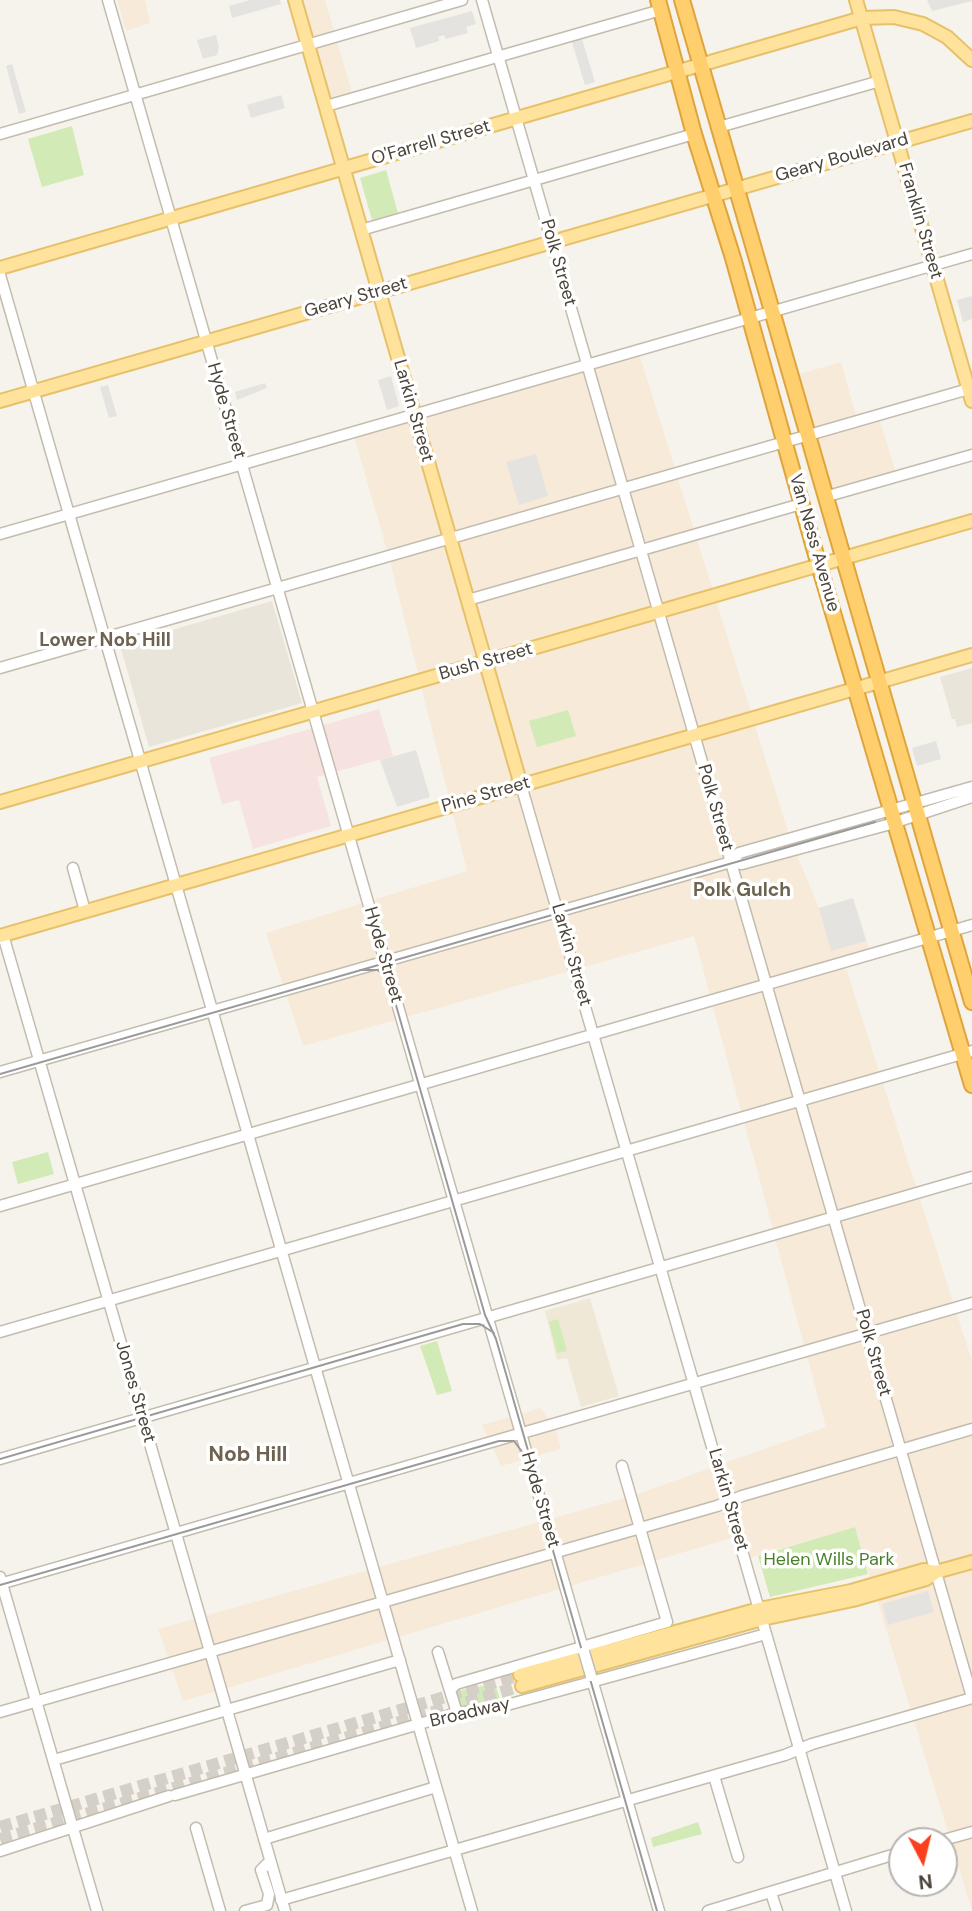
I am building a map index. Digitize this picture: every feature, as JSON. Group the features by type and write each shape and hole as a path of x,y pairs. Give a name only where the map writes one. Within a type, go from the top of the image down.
{"highway":[{"name":"Van Ness Avenue","path":"687,1 701,65 828,496 878,682 972,1002"},
{"name":"Van Ness Avenue","path":"659,5 676,73 750,318 801,504 929,937 967,1053 972,1085"}],"main road":[{"name":"Larkin Street","path":"295,0 522,785"},
{"name":"Franklin Street","path":"856,0 971,392"},
{"name":"O'Farrell Street","path":"0,268 862,18 894,17 923,24 947,37 972,60"},
{"name":"Geary Boulevard","path":"712,196 972,121"},
{"name":"Geary Street","path":"0,401 712,196"},
{"name":"Bush Street","path":"0,802 972,521"},
{"name":"Pine Street","path":"1,931 85,911 972,655"},
{"name":"Broadway","path":"521,1681 761,1614 853,1600 926,1579 936,1572 972,1562"}],"street":[{"name":"Hyde Street","path":"108,0 659,1911"},
{"path":"0,134 462,0"},
{"name":"Polk Street","path":"482,0 972,1697"},
{"path":"326,106 499,57 659,5"},
{"path":"719,127 880,80"},
{"path":"361,230 694,134"},
{"path":"0,534 968,255 972,242"},
{"path":"0,275 472,1911"},
{"path":"0,668 809,435 971,392"},
{"path":"828,496 972,455"},
{"path":"468,600 801,504"},
{"name":"Larkin Street","path":"522,785 846,1911"},
{"path":"915,809 972,787"},
{"path":"0,1072 731,862 742,864 915,809 972,797"},
{"path":"73,868 85,911"},
{"path":"0,1206 972,925"},
{"name":"Jones Street","path":"1,931 285,1911"},
{"path":"0,1332 967,1053"},
{"path":"0,1459 972,1177"},
{"path":"97,1911 1,1582 972,1303"},
{"path":"0,1712 642,1528 972,1429"},
{"path":"622,1466 642,1528"},
{"name":"Broadway","path":"452,1688 456,1684 583,1650 667,1622 642,1528"},
{"name":"Broadway","path":"0,1851 172,1795 457,1713 496,1708 592,1679 766,1634"},
{"path":"438,1653 452,1688 457,1713"},
{"path":"54,1760 400,1660"},
{"path":"281,1900 714,1776 972,1697"},
{"path":"714,1776 738,1857"},
{"path":"264,1839 436,1787"},
{"path":"196,1828 220,1911"},
{"path":"708,1911 888,1856"},
{"name":"Jones Street","path":"270,1861 261,1870 269,1894 270,1908"},
{"path":"771,1893 777,1911"},
{"path":"248,1911 270,1908"}],"shaded area":[{"path":"117,0 145,0 150,23 126,31"},
{"path":"250,0 280,0 281,4 232,18 229,6"},
{"path":"302,0 325,0 353,96 332,101"},
{"path":"927,0 972,0 972,1 932,11"},
{"path":"472,11 476,24 466,27 468,33 446,39 444,35 438,37 439,41 416,48 410,28"},
{"path":"216,35 219,47 217,55 203,59 197,40"},
{"path":"582,39 595,82 585,85 572,42"},
{"path":"12,64 26,112 19,114 6,66"},
{"path":"281,95 285,108 251,118 247,105"},
{"path":"972,296 972,319 963,322 957,300"},
{"path":"638,350 790,838 819,908 853,898 871,954 844,962 972,1361 972,1911 958,1865 958,1827 946,1827 855,1527 745,1559 738,1536 183,1701 158,1629 632,1496 826,1427 694,936 303,1046 266,933 467,871 390,561 353,433"},
{"path":"841,362 859,426 880,421 896,473 830,491 796,375"},
{"path":"391,376 399,406 387,410 378,380"},
{"path":"265,383 267,388 237,400 235,392"},
{"path":"108,385 117,416 109,418 100,387"},
{"path":"536,454 548,496 519,505 506,462"},
{"path":"272,601 302,703 149,747 120,645"},
{"path":"972,668 972,723 957,727 955,719 952,719 940,677"},
{"path":"379,709 393,756 317,777 331,826 253,849 239,800 222,804 209,758"},
{"path":"936,741 941,759 917,766 912,748"},
{"path":"416,750 430,797 397,807 380,760"},
{"path":"853,898 866,941 831,951 819,908"},
{"path":"590,1298 619,1396 581,1407 567,1358 557,1360 545,1311"},
{"path":"541,1408 556,1431 561,1449 501,1466 482,1425"},
{"path":"928,1591 934,1612 888,1625 882,1604"}],"green space":[{"path":"72,126 84,175 42,187 28,139"},
{"path":"386,170 398,213 372,220 360,178"},
{"path":"568,710 576,736 537,747 529,721"},
{"path":"48,1152 54,1174 18,1184 12,1162"},
{"path":"558,1319 567,1351 557,1353 549,1322"},
{"path":"437,1341 452,1391 437,1395 420,1346"},
{"name":"Helen Wills Park","path":"855,1527 868,1574 770,1597 758,1556"},
{"path":"493,1678 501,1702 462,1711 456,1691 488,1685 488,1680"},
{"path":"698,1822 702,1834 653,1847 651,1838"}],"tunnel":[{"path":"0,1827 520,1675"},
{"path":"0,1839 522,1686"}],"tram line":[{"path":"0,1074 875,822"},
{"path":"360,970 378,970 389,981 485,1315 496,1339 529,1454"},
{"path":"0,1459 463,1324 480,1324 494,1333"},
{"path":"0,1585 499,1441 514,1441 526,1457 657,1911"}],"district":[{"name":"Lower Nob Hill","path":"105,641"},
{"name":"Polk Gulch","path":"742,891"},
{"name":"Nob Hill","path":"248,1455"}]}
